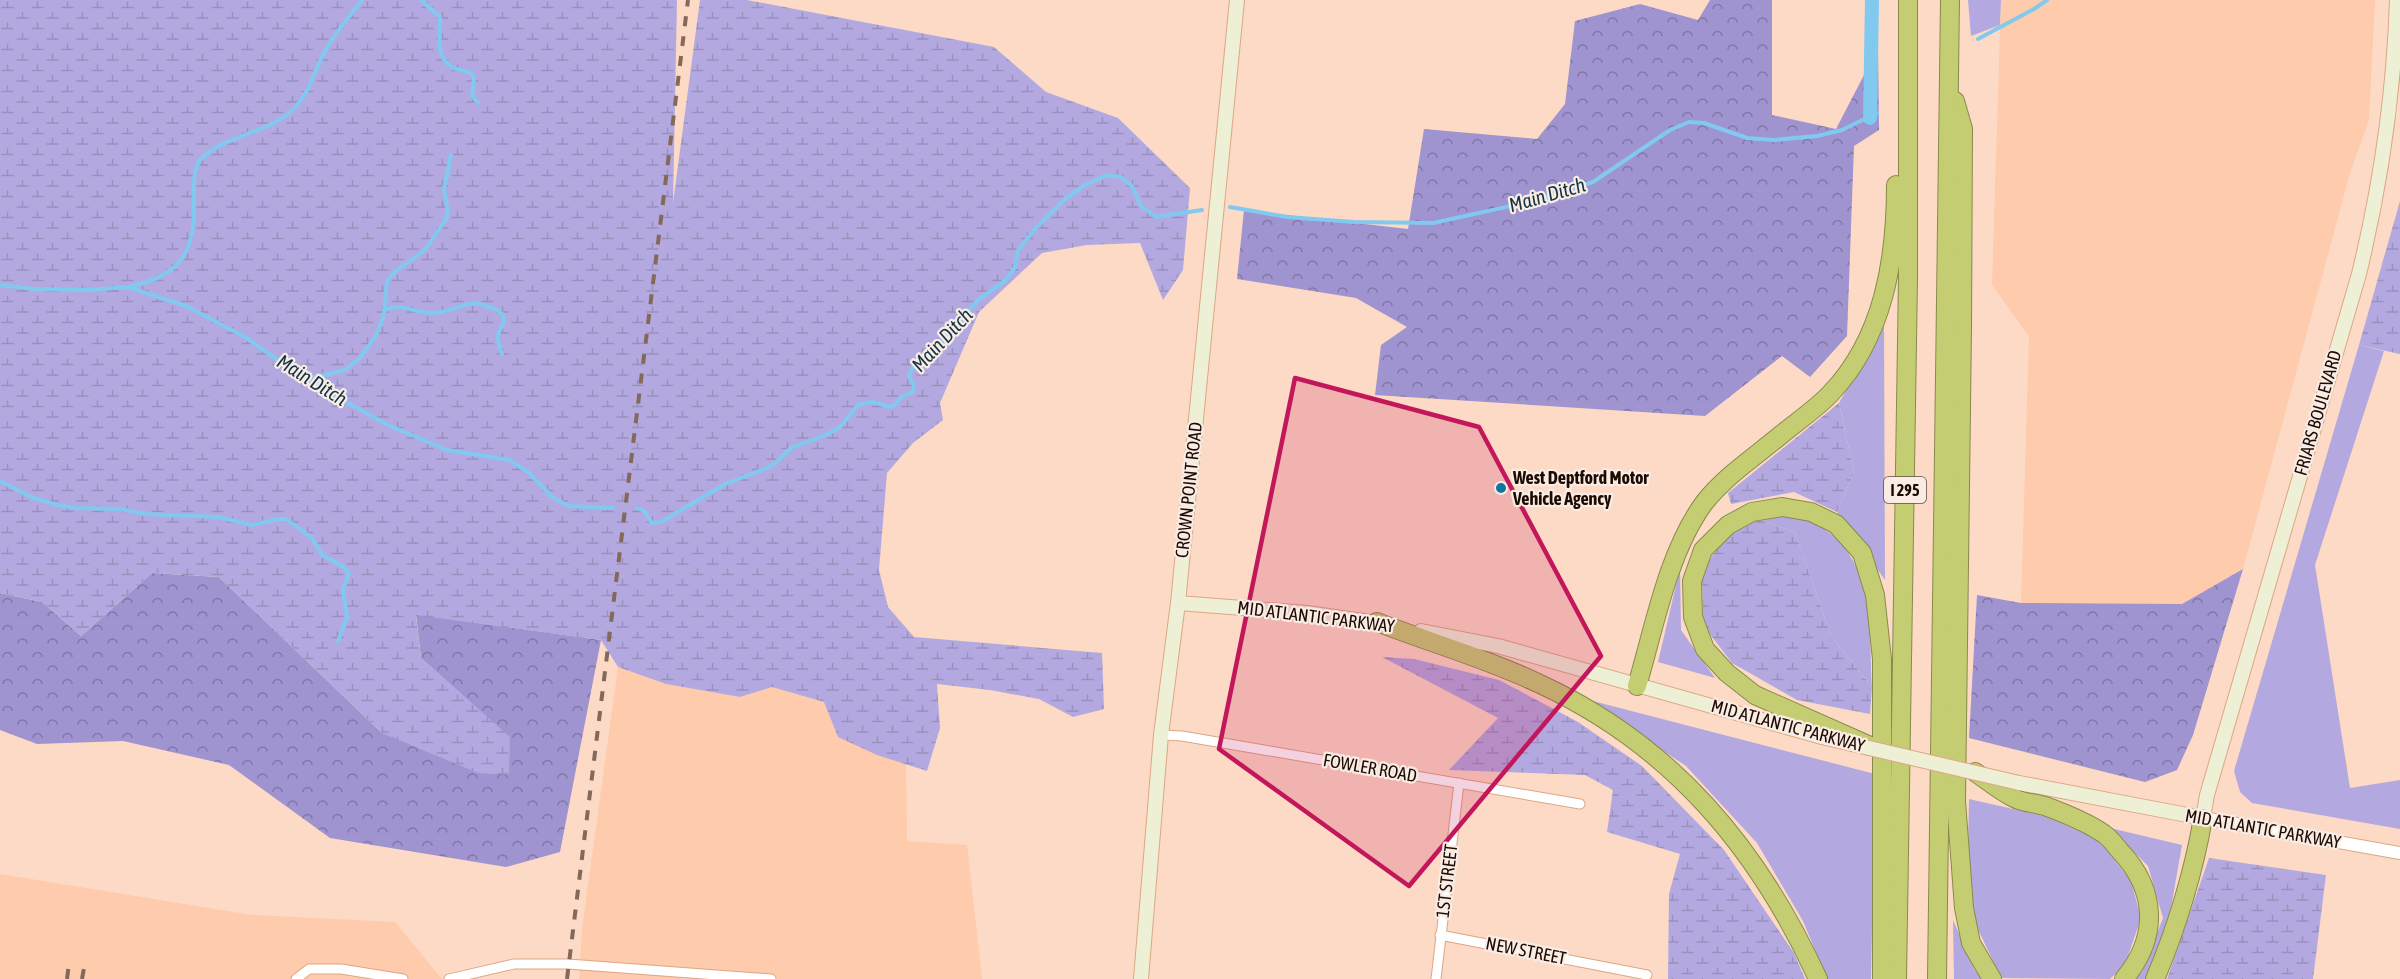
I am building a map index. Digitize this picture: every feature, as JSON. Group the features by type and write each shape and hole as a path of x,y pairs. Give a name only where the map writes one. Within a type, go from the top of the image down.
{"highway":[{"path":"1637,686 1678,546 1704,503 1725,482 1830,394 1849,372 1864,348 1876,319 1886,290 1896,202 1896,0"},
{"name":"I 295","path":"1897,979 1908,278 1908,0"},
{"name":"I 295","path":"1937,979 1950,0"},
{"path":"1950,83 1963,129 1956,801 1964,908 1971,943 1992,979"},
{"path":"1877,749 1823,731 1755,695 1727,673 1705,650 1693,617 1692,581 1703,550 1728,525 1752,512 1782,507 1811,512 1836,524 1862,553 1875,595 1882,659 1882,979"},
{"path":"1377,622 1540,684 1607,723 1657,758 1709,808 1744,850 1772,890 1818,979"},
{"path":"1975,772 2104,834 2130,861 2146,891 2149,926 2139,961 2124,979"},
{"path":"2155,979 2164,958 2198,848 2203,818"}],"main road":[{"name":"CROWN POINT ROAD","path":"1141,979 1161,735 1178,603 1237,0"},
{"name":"FRIARS BOULEVARD","path":"2203,818 2207,795 2359,274 2382,166 2395,60 2397,0"},
{"name":"MID ATLANTIC PARKWAY","path":"1178,603 1307,613 1377,622 1498,646 1637,686 1823,731"},
{"name":"MID ATLANTIC PARKWAY","path":"1877,749 1975,772"},
{"name":"MID ATLANTIC PARKWAY","path":"2017,791 2203,818"}],"street":[{"name":"FOWLER ROAD","path":"1161,735 1193,738 1580,804"},
{"name":"1ST STREET","path":"1436,979 1459,783"},
{"name":"MID ATLANTIC PARKWAY","path":"2203,818 2400,854"},
{"name":"NEW STREET","path":"1440,935 1647,975"},
{"path":"449,979 514,964 568,964 771,979"},
{"path":"296,979 309,969 341,969 403,979"}],"highlighted area":[{"path":"1295,378 1479,427 1601,656 1409,886 1219,749"}],"shaded area":[{"path":"2001,0 2375,0 2369,120 2350,173 2243,569 2182,604 2021,603 2029,337 1992,285"},
{"path":"618,667 666,684 740,697 772,687 824,702 906,759 907,841 967,845 982,979 579,979 582,929"},
{"path":"0,874 252,915 395,922 442,979 0,979"}],"green space":[{"path":"0,0 677,0 673,203 700,0 747,0 994,47 1046,92 1118,118 1190,188 1183,270 1163,300 1140,243 1087,245 1042,253 979,312 940,403 943,420 913,443 887,473 879,570 888,607 914,637 1102,653 1104,709 1073,717 1039,699 937,684 940,728 927,771 877,755 838,737 824,702 772,687 740,697 666,684 618,667 601,640 416,615 421,658 510,737 509,775 478,773 382,733 219,577 152,573 81,636 42,602 0,593"},
{"path":"1710,0 1772,0 1772,115 1836,129 1878,48 1879,130 1854,146 1847,336 1810,377 1782,356 1705,416 1375,395 1381,345 1407,327 1356,298 1237,279 1244,210 1408,229 1424,129 1537,139 1565,104 1575,21 1640,4 1698,20"},
{"path":"1968,0 2001,0 2000,25 1971,36"},
{"path":"2400,201 2400,354 2359,345"},
{"path":"1884,322 1885,580 1837,512 1854,472 1839,403"},
{"path":"2359,345 2384,351 2315,565 2350,788 2400,780 2400,829 2252,803 2240,792 2234,771"},
{"path":"1839,403 1854,472 1837,512 1794,492 1731,504 1728,493"},
{"path":"1789,512 1830,533 1845,548 1856,566 1863,584 1870,625 1872,687 1831,636 1795,532 1753,518"},
{"path":"1753,518 1795,532 1831,636 1872,687 1870,714 1797,700 1732,663 1703,625 1702,570 1723,541"},
{"path":"1680,568 1681,630 1715,678 1658,662"},
{"path":"2243,569 2193,735 2177,770 2145,782 1969,738 1977,595 2021,603 2182,604"},
{"path":"152,573 219,577 382,733 510,738 421,658 416,614 601,640 560,852 506,867 330,838 229,765 123,741 37,744 0,730 0,593 42,602 81,636"},
{"path":"1382,657 1414,659 1499,680 1578,722 1642,766 1724,850 1794,953 1805,979 1668,979 1669,894 1680,854 1607,832 1613,790 1585,775 1449,770 1498,718"},
{"path":"1585,699 1875,774 1871,979 1827,979 1803,921 1757,843 1686,766"},
{"path":"1969,799 2048,817 2099,840 2131,881 2141,918 2125,965 2110,979 2001,978 1976,925 1967,893"},
{"path":"2110,828 2182,845 2171,908 2151,972 2146,979 2135,979 2142,972 2163,918 2148,866"},
{"path":"2209,858 2326,875 2313,979 2167,979"},
{"path":"1953,920 1974,969 1983,979 1954,979"}],"waterway":[{"path":"131,286 160,276 180,261 187,251 193,224 194,178 199,161 209,152 231,140 267,126 296,107 330,43 362,0"},
{"path":"421,0 440,17 440,44 446,63 471,73 474,78 472,96 478,103"},
{"path":"1870,118 1872,0"},
{"name":"Main Ditch","path":"1978,39 2047,0"},
{"name":"Main Ditch","path":"1230,207 1287,217 1354,222 1433,223 1534,201 1593,182 1670,130 1689,122 1704,123 1747,138 1774,140 1817,136 1842,130 1877,113"},
{"path":"307,379 345,370 360,358 376,336 384,314 387,281 396,271 425,250 446,219 448,211 444,189 451,155"},
{"name":"Main Ditch","path":"637,508 644,511 652,523 661,522 725,484 772,466 791,448 840,427 859,404 873,402 890,407 895,405 901,397 913,392 914,386 909,375 915,363 938,347 978,300 1006,280 1015,267 1018,250 1034,230 1065,199 1085,185 1107,175 1121,177 1132,186 1141,206 1156,217 1202,210"},
{"name":"Main Ditch","path":"0,285 34,289 87,290 127,287 186,306 245,337 306,380 388,425 447,450 509,460 528,472 552,497 568,506 613,508"},
{"path":"384,310 396,307 438,313 472,304 495,309 504,317 498,337 502,354"},
{"path":"0,481 31,497 75,508 120,509 146,514 218,517 252,525 286,519 312,538 322,555 344,567 349,573 343,589 347,617 338,641"}],"railway":[{"path":"567,979 688,0"},
{"path":"67,979 69,964"},
{"path":"82,979 84,968"}],"place":[{"name":"West Deptford Motor Vehicle Agency","path":"1501,488"}]}
